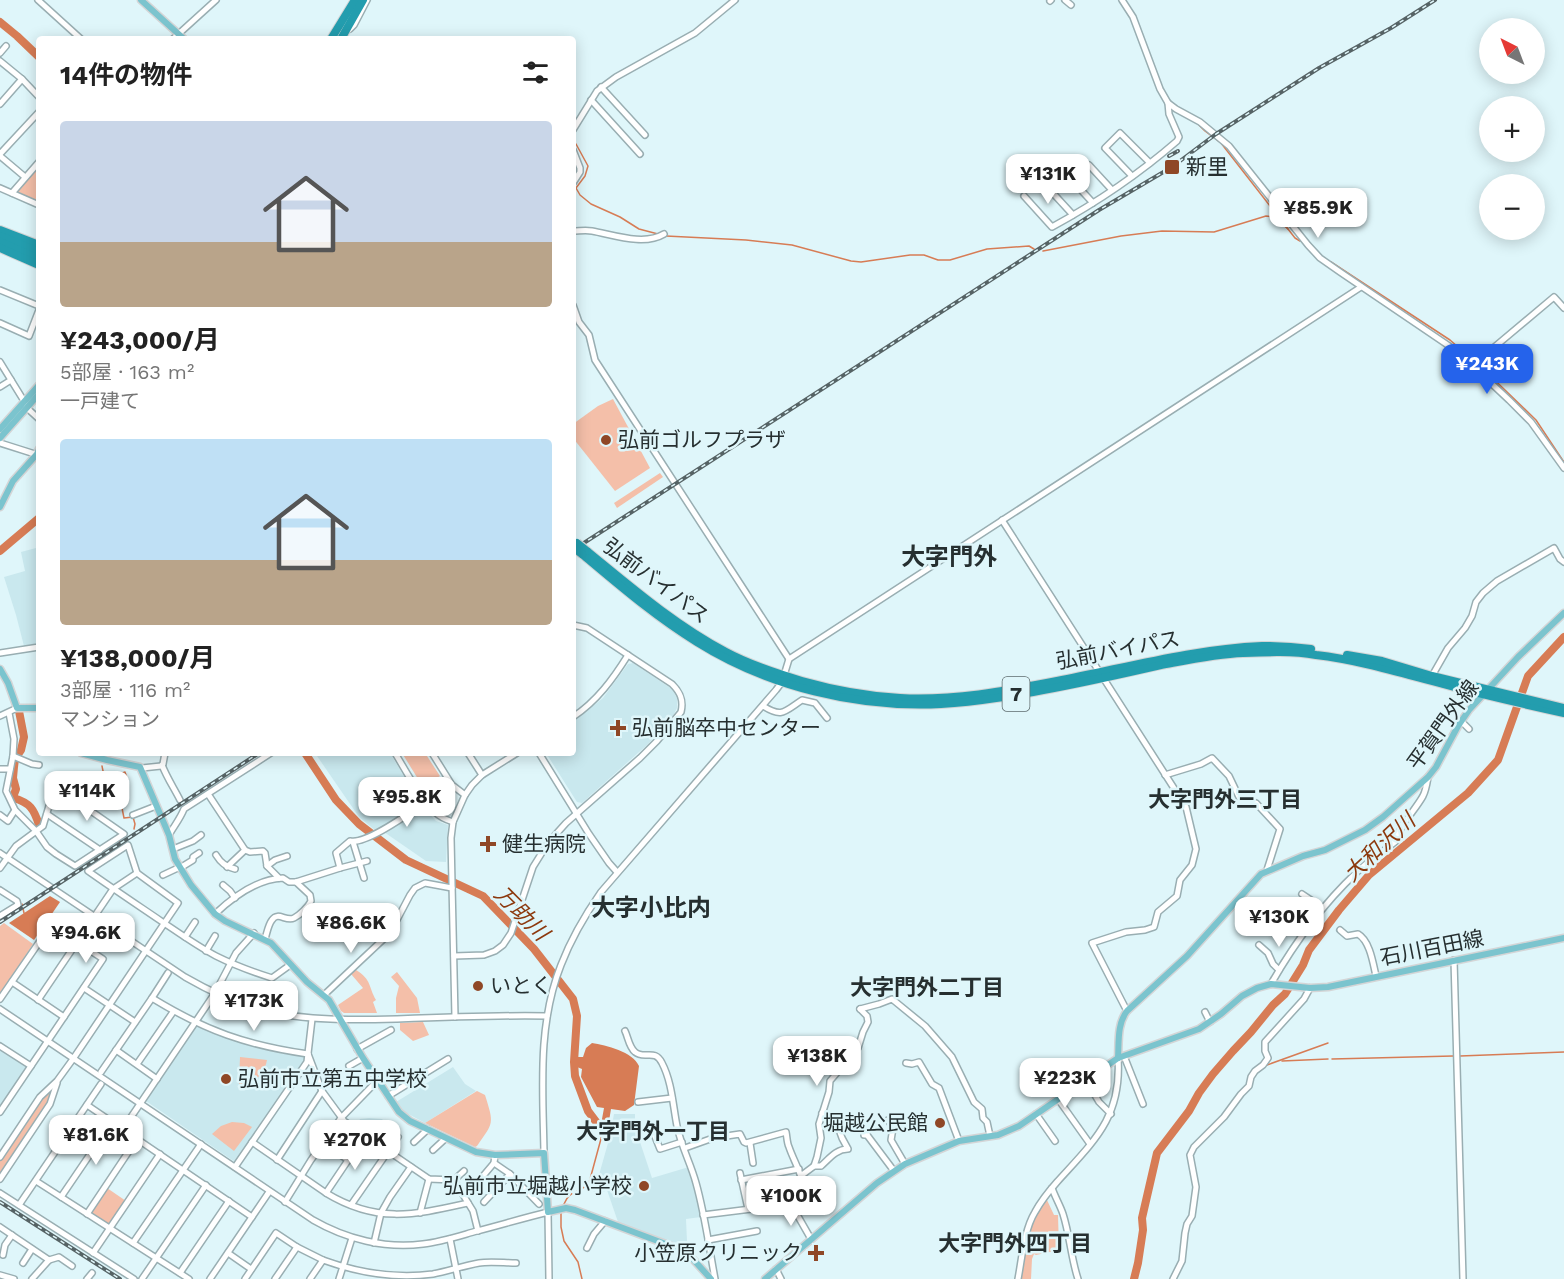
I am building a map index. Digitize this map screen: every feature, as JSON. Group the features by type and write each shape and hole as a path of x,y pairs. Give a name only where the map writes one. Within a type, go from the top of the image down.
{"highway":[{"path":"333,36 354,0"},
{"path":"342,36 363,0"},
{"path":"0,230 36,244"},
{"path":"0,236 36,251"},
{"path":"0,242 36,258"},
{"path":"0,248 36,264"},
{"name":"弘前バイパス","path":"576,545 673,619 702,638 783,679 843,698 870,702 924,704 968,701 1008,696 1193,653 1263,646 1313,649 1382,662 1486,692"},
{"name":"弘前バイパス","path":"1102,675 1215,656 1243,653 1304,653 1348,660 1507,696 1564,713"},
{"name":"弘前バイパス","path":"1544,706 1564,708"}],"main road":[{"path":"141,0 181,36"},
{"path":"0,438 36,389"},
{"path":"0,429 36,396"},
{"path":"1,503 14,481 36,455"},
{"name":"平賀門外線","path":"1127,1011 1187,956 1261,874 1303,856 1325,850 1365,830 1428,777 1439,763 1461,721 1518,657 1564,613"},
{"path":"0,669 18,708 36,708"},
{"path":"106,756 142,768 180,868 191,885 215,914 271,943 307,982 324,995 334,1006 357,1049 393,1105 404,1117 476,1152 495,1155 544,1154 548,1212 566,1209 678,1250 691,1257 713,1279"},
{"name":"石川百田線","path":"1273,984 1308,988 1328,987 1564,938"},
{"path":"765,1279 877,1183 905,1164 959,1141 1010,1131 1121,1057 1199,1029 1249,992 1273,984"},
{"path":"1121,1057 1120,1027 1127,1011"}],"street":[{"path":"38,0 78,36"},
{"path":"176,36 216,0"},
{"path":"343,36 368,6 369,0"},
{"path":"576,125 601,87 616,76 695,33 735,0"},
{"path":"1065,0 1071,5"},
{"path":"1122,0 1133,17 1160,89 1168,103 1196,119 1224,141 1320,258 1458,352 1473,365 1531,422 1564,468"},
{"path":"0,53 6,46"},
{"path":"0,61 36,94"},
{"path":"0,104 22,79"},
{"path":"601,87 645,135"},
{"path":"591,100 640,154"},
{"path":"1024,196 1052,227 1093,203 1150,163 1179,137 1169,114 1168,103"},
{"path":"25,177 0,155 36,115"},
{"path":"1132,176 1105,148 1120,133 1150,163"},
{"path":"576,158 580,168 576,178"},
{"path":"1057,164 1093,203"},
{"path":"12,193 36,165"},
{"path":"1089,165 1112,190"},
{"path":"1040,179 1073,215"},
{"path":"0,188 36,204"},
{"path":"576,231 591,231 637,239 661,236"},
{"path":"544,1154 543,1074 547,1016 557,977 583,919 617,872 763,706 783,679 789,659 1361,287"},
{"path":"0,290 36,307"},
{"path":"1473,365 1554,297 1564,308"},
{"path":"576,314 579,322 589,335 595,360 789,659"},
{"path":"0,323 29,336 36,316"},
{"path":"0,362 25,405 36,416"},
{"path":"0,387 11,380"},
{"path":"0,443 36,452"},
{"path":"1002,520 1186,807 1196,849 1192,865 1180,880 1177,896 1158,912 1155,927 1125,932 1092,943 1127,1011"},
{"path":"1432,676 1449,648 1465,628 1476,602 1497,580 1554,548 1564,562"},
{"path":"454,956 484,955 503,945 511,933 530,876 538,859 554,836 644,753 681,712 681,696 672,684 587,628 576,626"},
{"path":"0,653 36,647"},
{"path":"576,714 602,692 628,655"},
{"path":"763,706 774,713 782,713 802,700 815,703 827,718"},
{"path":"0,716 18,708"},
{"path":"0,868 16,846 36,831 43,826 49,806 78,802 124,834 75,866 47,847 36,831 15,810 6,791 15,757 9,713"},
{"path":"1461,721 1469,729"},
{"path":"164,756 162,765 180,800"},
{"path":"169,835 184,809 266,756"},
{"path":"397,756 435,813 453,822"},
{"path":"434,756 452,785 465,795"},
{"path":"470,756 482,775"},
{"path":"455,1017 451,838 453,822 465,795 482,775 512,756"},
{"path":"541,756 617,872"},
{"path":"15,757 39,765"},
{"path":"1165,774 1202,764 1212,758 1229,776 1239,797 1256,803 1280,829 1267,870"},
{"path":"142,768 162,765"},
{"path":"0,769 10,770"},
{"path":"1273,984 1297,942 1323,908 1356,872 1396,841 1397,833 1424,793 1428,777"},
{"path":"208,794 245,850 263,851 267,866 279,878"},
{"path":"340,868 336,853 350,841 358,842 375,834 426,802"},
{"path":"133,815 156,806"},
{"path":"0,816 8,820 15,810"},
{"path":"47,814 100,850"},
{"path":"173,849 193,842 201,835"},
{"path":"353,842 364,878"},
{"path":"0,1157 40,1097 57,1081 74,1059 145,951 164,923 178,903 137,873 128,845 88,871 112,889 164,923 206,951 231,963 272,978 290,964"},
{"path":"227,867 245,850"},
{"path":"0,853 185,977 215,993 265,1011 312,1019 341,1020 547,1016"},
{"path":"163,875 194,860 193,857 198,853"},
{"path":"216,855 221,863 235,869"},
{"path":"267,866 287,856"},
{"path":"215,914 254,886 279,878 296,882 368,861"},
{"path":"38,1000 112,889 137,873"},
{"path":"265,939 274,917 281,916 288,920 295,918 311,901 310,896 296,882"},
{"path":"324,995 390,933 415,888 425,883 452,886"},
{"path":"222,885 235,898"},
{"path":"0,890 18,904 0,916"},
{"path":"1302,894 1323,908"},
{"path":"185,937 195,922"},
{"path":"0,999 51,925 103,959 0,1112"},
{"path":"1340,930 1347,936 1358,934 1363,937 1372,958 1376,976"},
{"path":"123,1129 215,993 236,953 254,933"},
{"path":"206,951 214,936"},
{"path":"1258,945 1268,953 1279,970"},
{"path":"1454,960 1463,1279"},
{"path":"101,1072 168,973"},
{"path":"12,982 64,1017"},
{"path":"84,988 135,1022"},
{"path":"1173,1279 1182,1261 1185,1233 1192,1216 1196,1187 1190,1155 1194,1147 1224,1117 1249,1086 1255,1071 1268,1058 1265,1042 1304,999 1308,988"},
{"path":"152,998 173,1012 220,1034 255,1045 308,1054"},
{"path":"814,1166 821,1138 819,1124 829,1092 830,1080 858,1048 868,1022 867,1016 860,1009 892,999 925,1026 952,1057 974,1102 982,1109 990,1136"},
{"path":"0,1009 269,1192 326,1228 352,1238 374,1243 424,1244 548,1212 549,1279"},
{"path":"137,1064 173,1012"},
{"path":"1205,1012 1210,1022"},
{"path":"235,1167 307,1062 312,1019"},
{"path":"357,1049 391,1030"},
{"path":"625,1031 635,1053 653,1054 662,1062 683,1145 698,1190 713,1279"},
{"path":"0,1046 31,1066"},
{"path":"116,1050 157,1079"},
{"path":"308,1054 322,1092 341,1118 429,1179 454,1180 464,1172"},
{"path":"1121,1057 1143,1104"},
{"path":"1018,1279 1035,1211 1103,1128 1110,1114 1119,1082 1121,1057"},
{"path":"349,1066 363,1058"},
{"path":"388,1096 448,1059"},
{"path":"906,1063 919,1062 932,1084 939,1088 959,1141"},
{"path":"442,1063 446,1070"},
{"path":"285,1202 341,1118 378,1080"},
{"path":"1086,1080 1099,1102 1110,1114"},
{"path":"0,1179 50,1104 57,1081"},
{"path":"19,1205 101,1084"},
{"path":"277,1160 322,1092"},
{"path":"638,1102 672,1098"},
{"path":"1058,1099 1090,1144"},
{"path":"87,1105 252,1217"},
{"path":"748,1209 741,1177 800,1172 814,1166 821,1166 837,1151 848,1149 837,1124 822,1113"},
{"path":"1036,1114 1056,1141"},
{"path":"888,1120 893,1128 891,1140 905,1164"},
{"path":"61,1197 112,1122"},
{"path":"414,1142 428,1129"},
{"path":"652,1129 660,1149 740,1134 744,1142 750,1143 786,1132 789,1147 800,1172 803,1194 800,1200 791,1204 703,1215"},
{"path":"105,1132 120,1143"},
{"path":"864,1132 894,1171"},
{"path":"326,1193 365,1135"},
{"path":"351,1205 398,1137"},
{"path":"433,1150 446,1138"},
{"path":"87,1214 137,1139"},
{"path":"252,1142 326,1193 351,1205 381,1214 420,1213 468,1203"},
{"path":"323,1143 348,1160"},
{"path":"750,1143 753,1163"},
{"path":"133,1243 201,1144"},
{"path":"93,1253 160,1154"},
{"path":"472,1189 494,1163 495,1155"},
{"path":"494,1163 510,1174 539,1204"},
{"path":"374,1243 381,1214 411,1167"},
{"path":"484,1202 510,1174"},
{"path":"420,1213 429,1179"},
{"path":"454,1180 473,1211 478,1231"},
{"path":"36,1181 189,1279"},
{"path":"142,1279 206,1185"},
{"path":"1052,1188 1063,1213 1071,1259 1078,1279"},
{"path":"210,1279 269,1192"},
{"path":"0,1193 134,1279"},
{"path":"180,1273 229,1201"},
{"path":"791,1204 811,1239"},
{"path":"587,1248 604,1221"},
{"path":"0,1228 49,1260"},
{"path":"708,1240 757,1231"},
{"path":"245,1279 276,1233 323,1260 364,1276 416,1275 480,1263 516,1263"},
{"path":"3,1255 5,1245 12,1235"},
{"path":"339,1279 352,1238"},
{"path":"450,1239 458,1279"},
{"path":"275,1279 297,1247"},
{"path":"23,1263 32,1249"},
{"path":"228,1253 251,1269"},
{"path":"32,1279 49,1260 59,1257 72,1266"},
{"path":"310,1279 323,1260"},
{"path":"776,1269 780,1279"},
{"path":"87,1279 92,1273"},
{"path":"0,1275 14,1279"}],"shaded area":[{"path":"36,167 36,202 14,192"},
{"path":"613,399 650,468 615,491 576,442 576,422 598,406"},
{"path":"660,473 663,477 617,508 614,503"},
{"path":"36,548 36,644 24,646 4,577 25,571 21,552"},
{"name":"弘前脳卒中センター","path":"633,663 672,689 677,698 677,708 673,716 648,744 582,803 577,802 548,756 576,756 576,720 603,698 628,664"},
{"path":"317,756 392,756 420,803 376,831 359,817"},
{"path":"404,756 427,756 440,776 423,787"},
{"path":"423,807 436,821 448,825 446,862 426,861 384,832"},
{"path":"50,896 60,902 34,940 9,923"},
{"path":"4,923 33,944 0,995 0,926"},
{"path":"356,970 365,977 369,984 376,1000 373,1002 377,1013 344,1013 338,1005 363,988 351,974"},
{"path":"397,972 417,998 420,1013 396,1013 399,986 391,977"},
{"path":"423,1022 429,1035 413,1041 400,1030 400,1023"},
{"name":"弘前市立第五中学校","path":"197,1025 233,1040 274,1051 304,1055 306,1059 236,1162 146,1101"},
{"path":"592,1043 625,1053 639,1066 634,1105 625,1111 611,1109 607,1133 602,1119 604,1108 597,1107 581,1077 582,1069 577,1067 578,1057 583,1057 586,1048"},
{"path":"0,1048 27,1066 0,1107"},
{"path":"240,1057 267,1060 264,1070 250,1082 239,1084"},
{"path":"453,1067 465,1084 476,1091 425,1123 401,1110 396,1102"},
{"path":"52,1090 49,1103 0,1175 0,1160 42,1098"},
{"path":"477,1091 485,1095 491,1122 477,1146 425,1123"},
{"name":"弘前市立堀越小学校","path":"614,1114 635,1114 635,1127 652,1178 689,1167 701,1217 686,1219 690,1254 673,1243 618,1222 607,1190 594,1193 593,1184 597,1182"},
{"path":"360,1119 382,1119 397,1136 389,1147 386,1148 356,1127"},
{"path":"232,1122 244,1123 252,1127 234,1151 212,1134 221,1126"},
{"path":"340,1122 361,1135 349,1156 345,1157 327,1143"},
{"path":"107,1188 126,1201 109,1225 91,1213"},
{"path":"1047,1200 1054,1215 1058,1215 1059,1250 1034,1254 1031,1279 1019,1279 1035,1217"}],"waterway":[{"path":"0,22 36,54"},
{"path":"1199,125 1221,143 1295,238 1300,241"},
{"path":"576,144 588,166 585,176 576,188"},
{"path":"576,188 580,195 591,204 620,217 639,229 658,234"},
{"path":"1043,251 1121,236 1162,231 1214,232 1266,216 1274,217 1288,229"},
{"path":"666,236 792,245 861,262 910,255 950,260 987,249 1029,246 1034,249"},
{"path":"1331,262 1450,340 1473,360"},
{"path":"1478,364 1536,420 1564,462"},
{"path":"0,551 36,521"},
{"name":"大和沢川","path":"1134,1279 1143,1230 1142,1218 1157,1153 1189,1111 1213,1074 1285,994 1303,965 1309,950 1369,875 1468,793 1498,760 1528,676 1564,637"},
{"path":"19,711 24,737 21,750 15,759 13,778 16,789 13,797 31,807 39,825"},
{"name":"万助川","path":"307,756 336,800 359,824 406,860 483,896 534,949 573,999 577,1016 575,1076 588,1111 603,1131"},
{"path":"102,766 103,771 110,778 125,772 128,793 122,808 124,818 133,817 134,829"},
{"path":"119,841 123,845"},
{"path":"22,904 24,913"},
{"path":"1267,1065 1328,1043"},
{"path":"1460,1056 1564,1052"},
{"path":"1332,1059 1453,1056"},
{"path":"1282,1061 1328,1059"},
{"path":"564,1204 569,1196 589,1183 605,1124"},
{"path":"561,1212 564,1241 578,1262 582,1279"}],"railway":[{"path":"576,548 1099,210 1172,167 1216,134 1319,68 1391,28 1435,0"},
{"path":"1169,156 1178,151"},
{"path":"0,922 254,756"},
{"path":"0,1202 120,1279"}],"place":[{"name":"新里","path":"1172,167"},
{"name":"弘前ゴルフプラザ","path":"606,440"},
{"name":"弘前脳卒中センター","path":"618,728"},
{"name":"健生病院","path":"488,844"},
{"name":"いとく","path":"478,986"},
{"name":"弘前市立第五中学校","path":"226,1079"},
{"name":"堀越公民館","path":"940,1123"},
{"name":"弘前市立堀越小学校","path":"644,1186"},
{"name":"小笠原クリニック","path":"816,1253"}],"district":[{"name":"大字門外","path":"949,557"},
{"name":"大字門外三丁目","path":"1225,799"},
{"name":"大字小比内","path":"651,908"},
{"name":"大字門外二丁目","path":"927,987"},
{"name":"大字門外一丁目","path":"653,1131"},
{"name":"大字門外四丁目","path":"1015,1243"}]}
